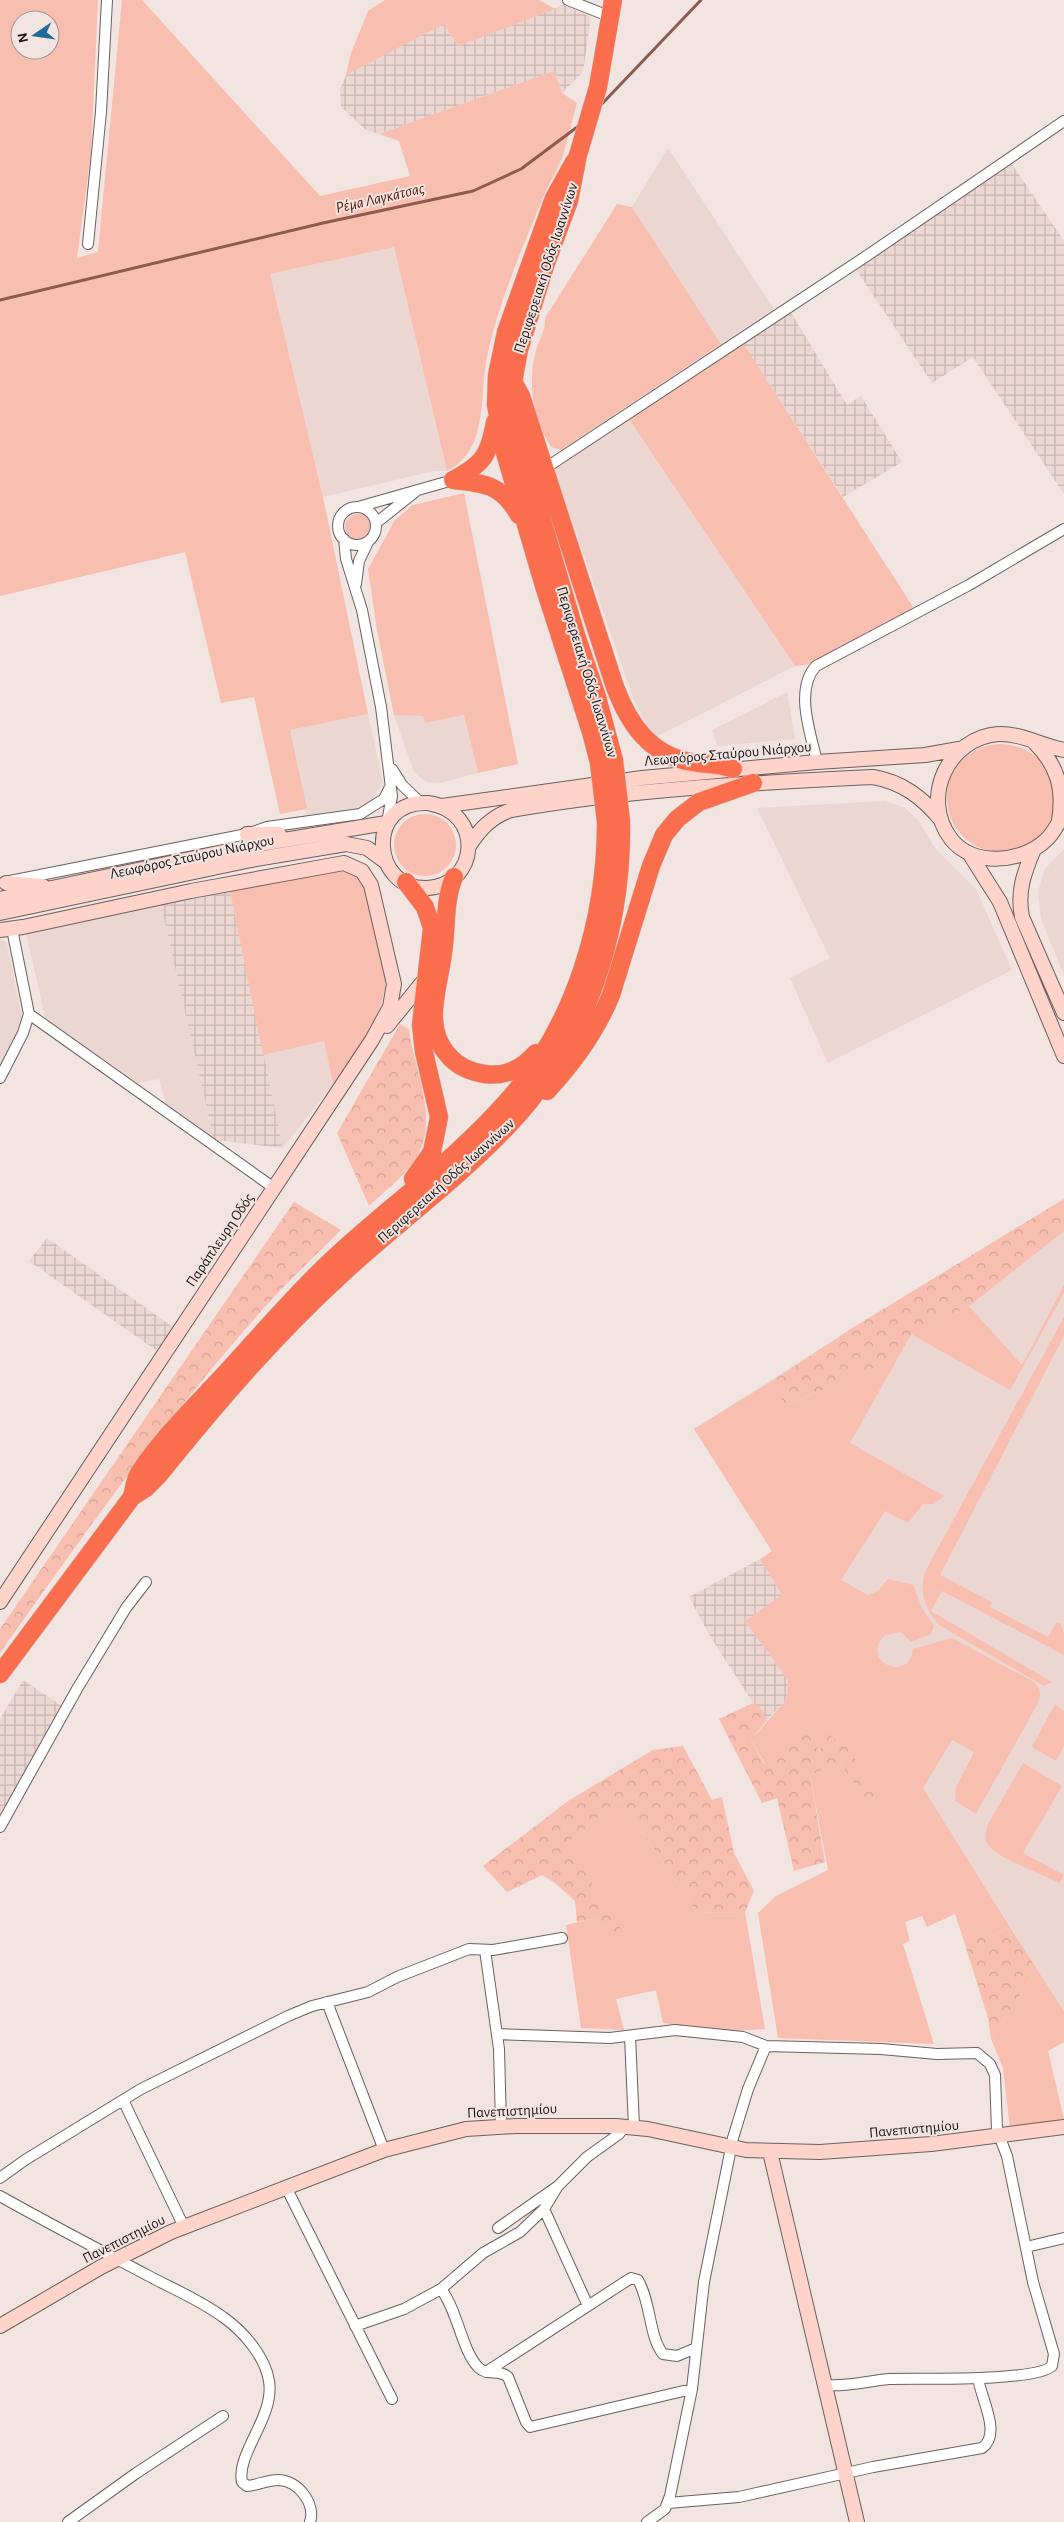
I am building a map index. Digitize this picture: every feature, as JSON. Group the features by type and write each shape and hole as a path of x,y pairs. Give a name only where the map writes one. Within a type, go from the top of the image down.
{"highway":[{"name":"Περιφερειακή Οδός Ιωαννίνων","path":"0,1674 132,1497 146,1488 158,1476 216,1406 326,1288 446,1184 516,1117 552,1069 572,1036 597,978 610,936 622,851 614,822 600,705 576,635 519,441 513,412 513,383 519,350 546,263 569,201 580,149 598,87 612,8"},
{"name":"Περιφερειακή Οδός Ιωαννίνων","path":"580,149 554,198 506,332 496,385 497,412 505,453 591,732 606,762"},
{"path":"513,383 521,396 615,687 632,724 649,743 667,754 683,760 718,764 733,769"},
{"path":"453,480 476,467 483,460 490,446 497,412"},
{"path":"453,480 485,484 499,491 514,506 529,531"},
{"path":"516,1117 540,1099 571,1066 602,1016 611,995 651,866 664,835 677,819 699,802 753,783"},
{"name":"Περιφερειακή Οδός Ιωαννίνων","path":"132,1497 138,1474 213,1387 334,1258 469,1140 509,1100 539,1060 555,1032 576,984 592,933 604,862 614,822"},
{"path":"454,877 447,900 444,953 434,1009 434,1026 442,1049 456,1063 471,1070 486,1074 504,1073 517,1069 528,1062 555,1032"},
{"path":"389,1211 402,1191 426,1162 438,1132 438,1110 421,1034 432,937 425,907 406,882"}],"street":[{"path":"88,244 101,112 107,0"},
{"path":"568,0 612,8"},
{"path":"544,469 868,255 1064,121"},
{"path":"386,823 403,809 421,803 442,806 458,818 466,830 469,846 467,858 454,877 439,886 426,888 406,882 397,876 386,862 382,842 386,823 392,807 392,785 381,707 356,585 346,559 344,539 339,529 340,519 347,511 357,507 453,480"},
{"path":"376,523 420,489"},
{"path":"356,585 359,561 368,542 375,534 376,523 367,510 357,507"},
{"path":"817,762 805,695 807,680 816,666 940,601 1064,529"},
{"path":"344,539 358,545 368,542"},
{"name":"Λεωφόρος Σταύρου Νιάρχου","path":"941,820 938,803 942,776 948,762 959,750 974,740 996,734 1013,735 1064,750"},
{"name":"Λεωφόρος Σταύρου Νιάρχου","path":"469,846 486,824 500,814 511,810 612,796 753,783 873,778 899,784 922,800 941,820 951,839 969,853 1009,859 1034,849 1051,836 1061,817 1062,791 1058,778 1045,754 1034,742"},
{"name":"Λεωφόρος Σταύρου Νιάρχου","path":"442,806 588,784 733,769 925,755 959,750"},
{"path":"388,756 397,778 421,803"},
{"path":"3,884 24,877 93,866 247,834 267,827 360,814 384,799 392,785"},
{"name":"Λεωφόρος Σταύρου Νιάρχου","path":"0,899 292,838 386,823"},
{"path":"247,834 274,834 292,838"},
{"name":"Λεωφόρος Σταύρου Νιάρχου","path":"0,914 251,860 338,846 361,846 374,852 386,862"},
{"path":"1034,849 1025,870 1019,901 1022,917 1064,1013"},
{"path":"969,853 1000,902 1061,1041 1064,1056"},
{"name":"Παράπλευρη Οδός","path":"0,1602 376,1033 390,1007 394,984 373,891 366,876 353,865 333,863 6,929"},
{"path":"3,884 53,888"},
{"path":"0,1078 24,1033 29,1014 6,929 14,922 24,908"},
{"path":"376,1033 389,1023 426,978"},
{"path":"29,1014 274,1188"},
{"path":"0,1827 82,1681 126,1608 146,1582"},
{"path":"0,2178 123,2100 269,2024 327,2002 368,1992 397,1977 461,1952 562,1938"},
{"path":"484,1950 497,2034 501,2126"},
{"path":"327,2002 384,2150"},
{"path":"497,2034 610,2038 680,2030 743,2037 766,2046 882,2049 937,2054 977,2053 988,2061 995,2075 999,2136 1007,2156 1026,2247 1054,2354 1054,2362 1050,2368 1042,2371 978,2378 890,2380 845,2386 825,2385"},
{"path":"498,2228 558,2186 587,2157 630,2127 630,2036"},
{"path":"647,2522 660,2514 668,2503 692,2389 704,2282 731,2147 736,2124 748,2089 766,2046"},
{"path":"123,2100 184,2227"},
{"name":"Πανεπιστημίου","path":"0,2326 116,2259 184,2227 384,2150 452,2132 501,2126 630,2127 731,2147 770,2152 850,2151 999,2136 1064,2127"},
{"path":"770,2152 857,2522"},
{"path":"355,2326 404,2309 441,2289 483,2253 514,2236 544,2208 558,2186"},
{"path":"286,2187 392,2399"},
{"path":"0,2196 189,2296 224,2318 255,2350 267,2373 269,2395 264,2416 242,2469 241,2480 248,2486 276,2480 289,2483 307,2500 311,2510 310,2522"},
{"path":"544,2208 588,2306"},
{"path":"1026,2247 1064,2238"},
{"path":"486,2372 619,2284 634,2278 638,2280 646,2295 658,2347 663,2354 677,2356 696,2348"},
{"path":"441,2289 452,2306 473,2360 479,2368 486,2372 503,2373 508,2377 526,2422 532,2428 692,2389"},
{"path":"668,2503 738,2497 978,2449 989,2441 992,2430 978,2378"},
{"path":"68,2522 135,2474 223,2416"}],"shaded area":[{"path":"563,5 591,17 583,72 562,93 554,71 379,134 366,130 341,107 340,89 346,75 444,23 458,46"},
{"path":"668,148 774,309 721,344 632,207"},
{"path":"1012,164 1064,241 1064,494 973,357 932,383 855,268"},
{"path":"394,247 447,471 434,471 323,497 270,274"},
{"path":"790,311 847,405 861,396 902,462 843,497 743,343"},
{"path":"629,419 795,666 654,738 634,701 554,469"},
{"path":"787,692 795,739 717,746 712,730"},
{"path":"368,714 383,782 379,789 372,800 362,807 307,815 289,730"},
{"path":"394,715 423,716 425,723 464,715 478,773 440,783 426,782 414,772"},
{"path":"885,801 905,808 918,820 935,848 976,889 1012,970 828,1063 790,978 830,958 757,808"},
{"path":"1064,849 1064,975 1041,919 1038,892 1044,870"},
{"path":"230,891 283,1148 214,1140 161,905"},
{"path":"161,905 214,1140 166,1105 159,1079 138,1083 46,1020 26,933"},
{"path":"0,939 7,943 22,1018 17,1036 0,1067"},
{"path":"324,1041 333,1084 283,1148 263,1055"},
{"path":"1064,1199 1064,2011 694,1429 854,1327"},
{"path":"47,1238 173,1327 157,1351 29,1261"},
{"path":"760,1559 783,1596 745,1621 788,1680 787,1699 767,1720 760,1708 753,1703 710,1636 689,1597"},
{"path":"23,1680 62,1706 0,1816 0,1719"}],"green space":[{"path":"0,0 98,0 91,152 77,258 98,252 122,0 142,0 320,196 410,176 399,141 379,134 554,71 562,93 577,103 562,158 546,190 528,234 499,312 485,368 477,434 471,449 461,461 447,471 394,247 270,274 323,497 368,714 290,730 307,809 280,814 254,697 221,703 185,552 0,596"},
{"path":"385,0 539,0 555,9 458,46 444,24 346,75 351,53 368,11"},
{"path":"617,204 632,207 721,344 561,450 551,447 536,413 532,388 533,363 545,318"},
{"path":"743,343 915,610 806,665 795,666 629,419"},
{"path":"464,493 518,764 478,773 464,715 425,723 423,716 394,715 377,630 368,569 395,520 413,505"},
{"path":"358,514 367,518 371,527 367,536 358,540 349,536 345,527 349,518"},
{"path":"1001,744 1022,748 1039,760 1051,777 1055,798 1051,819 1039,836 1022,848 1001,852 980,848 963,836 951,819 947,798 951,777 963,760 980,748"},
{"path":"419,814 431,814 447,823 454,833 456,845 454,857 447,867 431,876 419,876 408,871 399,862 394,851 394,839 399,828 408,819"},
{"path":"340,870 355,875 364,888 384,968 386,986 376,1023 333,1084 324,1041 263,1055 230,891"},
{"path":"400,1024 409,1029 424,1095 426,1128 415,1160 369,1206 337,1133"},
{"path":"1064,1199 1064,1231 969,1306 911,1334 898,1358 786,1405 769,1383 854,1327"},
{"path":"294,1202 341,1230 273,1298 193,1391 94,1520 0,1653 0,1629"},
{"path":"1064,1285 1064,1293 1010,1390 911,1334 969,1306 1022,1365"},
{"path":"1064,1317 1064,1336 940,1575 992,1602 990,1607 1048,1637 1057,1622 1061,1624 1064,1634 1064,1655 942,1591 931,1611 1052,1682 1044,1686 939,1625 930,1613 924,1599 923,1585 926,1570"},
{"path":"898,1358 850,1443 944,1496 934,1504 923,1504 908,1523 885,1511 841,1580 868,1595 878,1591 888,1579 913,1585 922,1608 934,1626 931,1634 911,1642 901,1632 885,1635 878,1645 878,1653 881,1660 888,1665 896,1667 904,1665 910,1660 913,1649 952,1638 1034,1682 1038,1688 1040,1699 976,1814 955,1801 956,1787 974,1752 952,1740 923,1788 1010,1927 990,1937 983,1928 962,1935 955,1914 927,1927 922,1916 905,1922 910,1941 903,1944 934,2044 778,2038 758,1913 776,1896 828,1870 810,1775 840,1763 869,1805 841,1736 817,1750 806,1728 765,1764 751,1740 787,1699 788,1680 745,1621 782,1595 760,1559 772,1551 694,1429 769,1383 787,1405"},
{"path":"753,1703 760,1707 767,1720 751,1740 764,1764 806,1728 818,1750 826,1743 820,1731 827,1726 833,1740 841,1736 880,1799 869,1805 840,1763 810,1775 825,1862 794,1871 777,1798 762,1803 719,1719"},
{"path":"1055,1704 1064,1711 1064,1746 1056,1761 1032,1747"},
{"path":"683,1746 712,1800 722,1797 734,1853 754,1891 745,1912 697,1913 620,1799 567,1843 626,1937 614,1942 595,1918 577,1922 575,1901 555,1883 542,1875 507,1892 483,1866 568,1801 653,1750"},
{"path":"1023,1763 1062,1786 1023,1853 1064,1875 1059,1883 1000,1855 992,1850 986,1840 987,1826"},
{"path":"620,1799 697,1913 745,1912 765,2029 731,2031 663,2023 656,1990 616,1999 624,2030 581,2028 566,1925 595,1918 614,1942 567,1843"},
{"path":"1010,1927 1037,1969 991,2039 988,2018 962,1935 983,1928 990,1937"},
{"path":"1037,1969 1064,2011 1064,2042 1048,2051 1064,2119 1010,2129 1003,2068 991,2039"}],"waterway":[{"name":"Ρέμα Λαγκάτσας","path":"599,107 701,0"},
{"name":"Ρέμα Λαγκάτσας","path":"0,300 323,223 473,191 521,169 580,125"}]}
